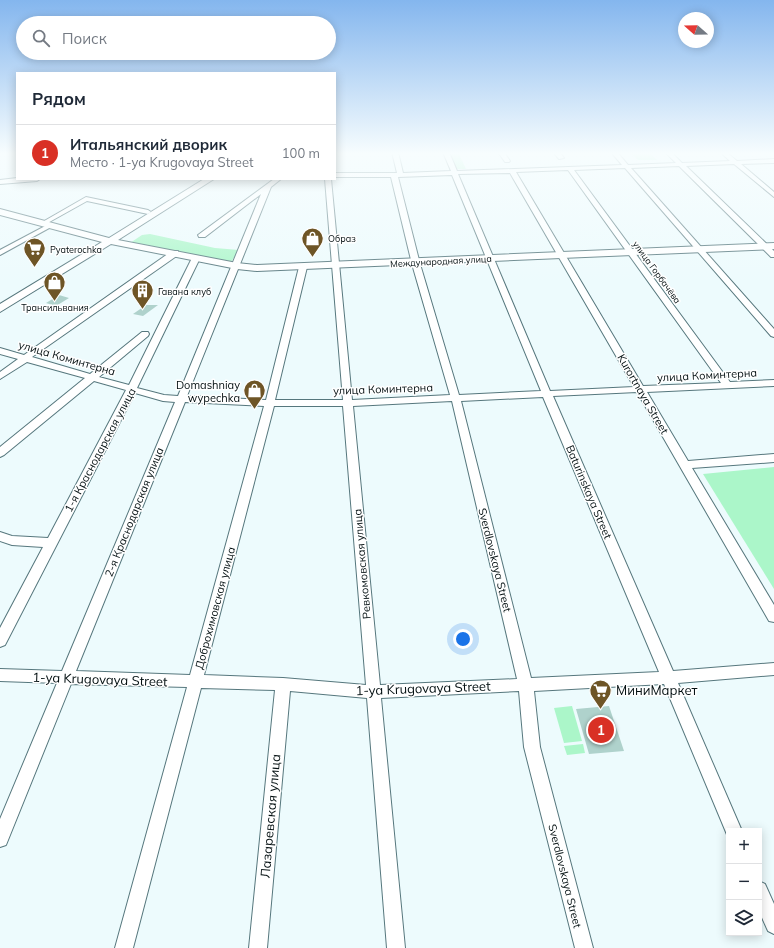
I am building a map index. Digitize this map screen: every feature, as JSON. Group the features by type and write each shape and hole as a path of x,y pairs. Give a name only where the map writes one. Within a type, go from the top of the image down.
{"main road":[{"path":"0,309 174,196"},
{"path":"0,302 181,196"},
{"name":"Международная улица","path":"0,212 106,240 237,266 257,268 335,266 769,246"}],"street":[{"path":"0,253 93,196"},
{"path":"202,235 254,196"},
{"name":"2-я Краснодарская улица","path":"0,839 180,400 237,266 264,196"},
{"name":"Ревкомовская улица","path":"329,196 396,948"},
{"name":"Sverdlovskaya Street","path":"401,196 415,262 455,398 526,685 532,747 584,948"},
{"name":"Baturinskaya Street","path":"465,196 547,394 733,828"},
{"name":"Kurortnaya Street","path":"527,196 642,390 774,617"},
{"name":"улица Горбачёва","path":"590,196 728,386"},
{"path":"653,196 774,334"},
{"path":"715,196 769,246 774,255"},
{"path":"86,199 148,212"},
{"path":"0,376 175,254"},
{"name":"1-я Краснодарская улица","path":"0,641 132,389 196,258"},
{"name":"Доброхимовская улица","path":"124,948 270,403 302,267"},
{"path":"0,453 145,334"},
{"name":"улица Коминтерна","path":"0,351 164,398 180,400 270,403 348,403 774,383"},
{"path":"685,465 774,458"},
{"path":"0,536 12,540 52,543"},
{"name":"1-ya Krugovaya Street","path":"0,675 283,684 373,692 668,677 774,669"},
{"name":"Лазаревская улица","path":"258,948 283,684"},
{"path":"762,897 774,925"}],"green space":[{"path":"150,234 215,248 239,250 231,262 130,243 142,235"},
{"path":"774,467 774,589 703,474"},
{"path":"572,706 582,741 564,743 554,708"},
{"path":"583,744 585,753 567,755 564,746"}],"building":[{"name":"Трансильвания","path":"59,295 69,298 56,306 46,303"},
{"name":"Гавана клуб","path":"146,305 158,305 143,316 133,314"},
{"path":"609,706 624,751 589,754 576,709"}],"place":[{"name":"Образ","path":"312,258"},
{"name":"Pyaterochka","path":"34,268"},
{"name":"Трансильвания","path":"55,302"},
{"name":"Гавана клуб","path":"142,310"},
{"name":"Domashniay wypechka","path":"255,410"},
{"name":"МиниМаркет","path":"601,710"},
{"name":"Итальянский дворик","path":"601,730"}]}
